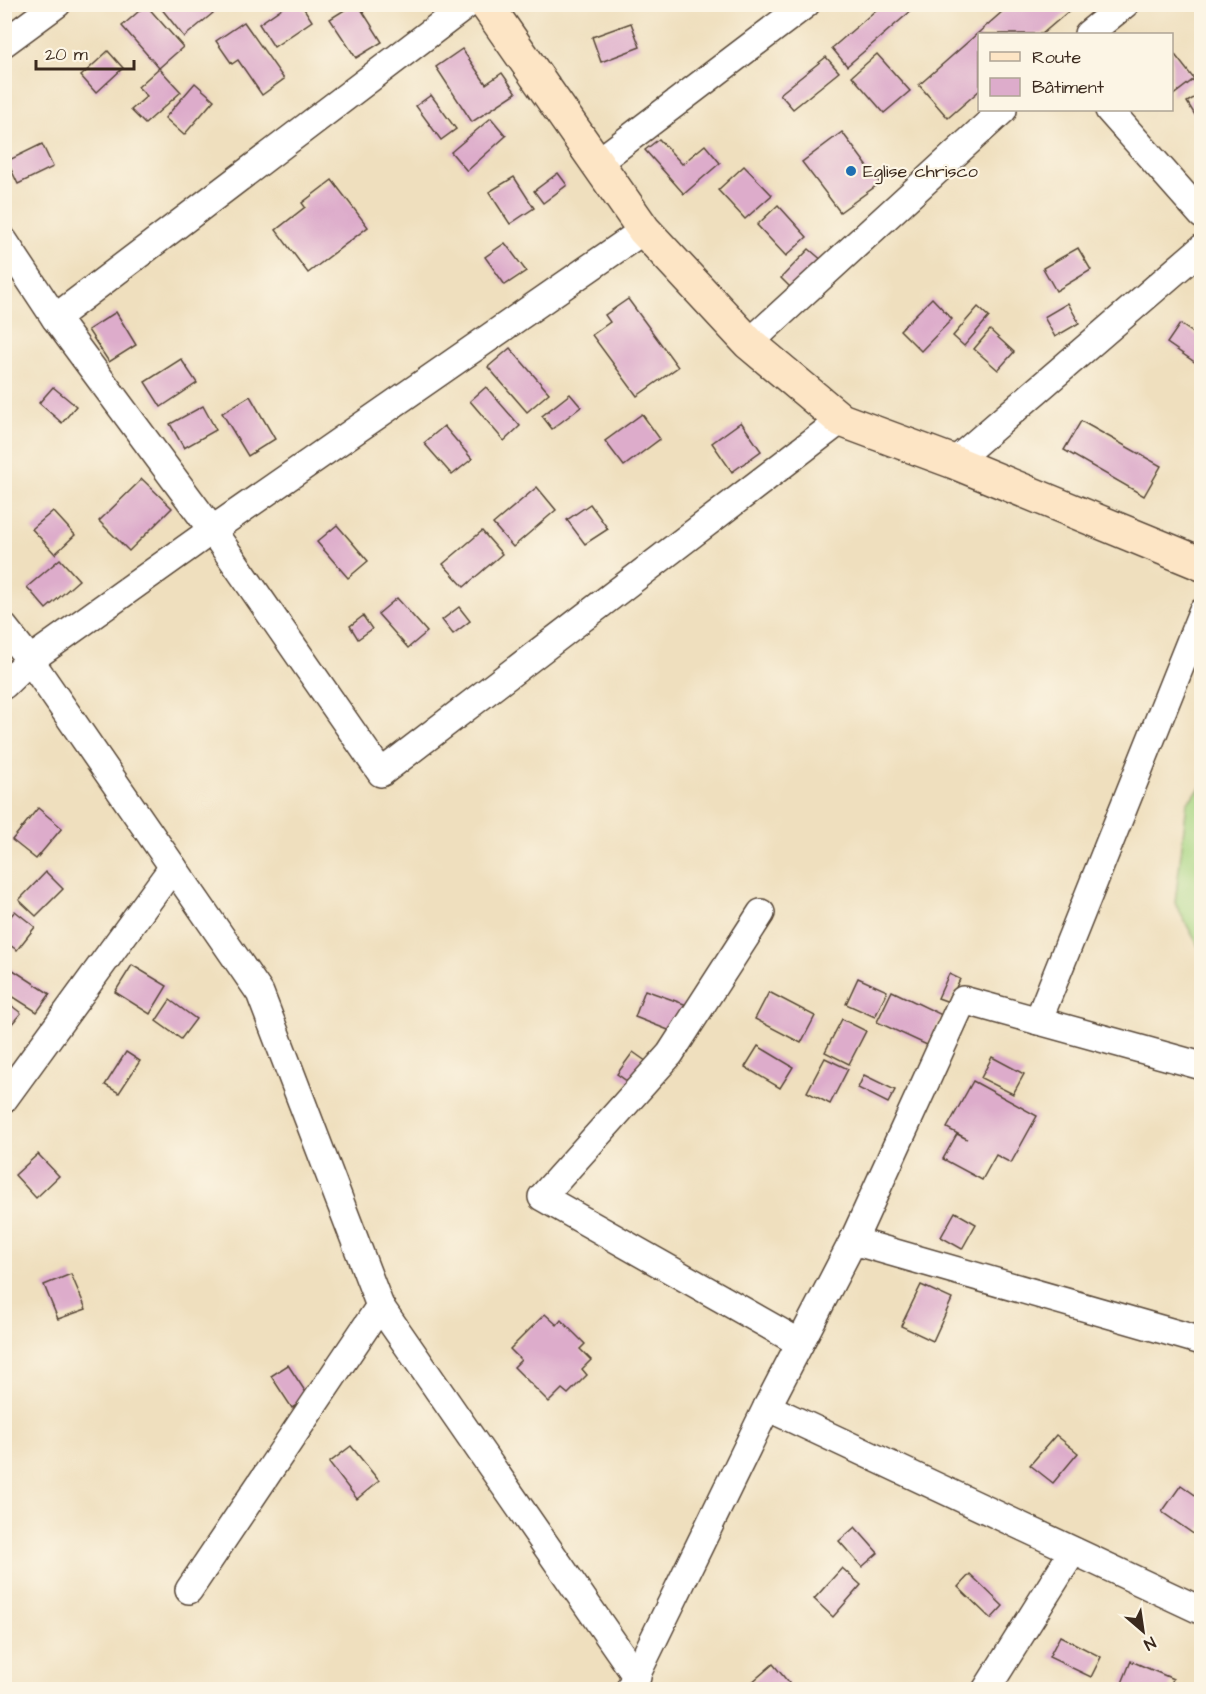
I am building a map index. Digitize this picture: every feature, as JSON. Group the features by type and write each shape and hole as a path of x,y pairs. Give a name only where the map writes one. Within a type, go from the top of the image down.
{"street":[{"path":"4,42 57,4"},
{"path":"55,318 468,4"},
{"path":"486,4 645,230 749,343 841,420 954,462 1202,564"},
{"path":"597,163 806,4"},
{"path":"1089,33 1125,4"},
{"path":"749,343 1002,111"},
{"path":"1110,111 1202,215"},
{"path":"4,685 30,660 212,530 645,230"},
{"path":"4,242 55,318 212,530 381,773 841,420"},
{"path":"954,462 1202,248"},
{"path":"1038,1021 1202,612"},
{"path":"4,627 30,660 260,993 380,1306 633,1683"},
{"path":"4,1099 173,867"},
{"path":"761,913 670,1054 542,1197 800,1343"},
{"path":"633,1683 767,1407 854,1241 963,1000 1202,1066"},
{"path":"854,1241 1202,1341"},
{"path":"189,1590 380,1306"},
{"path":"767,1407 1202,1611"},
{"path":"986,1689 1073,1551"}],"green space":[{"path":"1201,787 1201,951 1175,903 1187,803"}],"building":[{"path":"166,4 214,4 218,9 184,37 161,8"},
{"path":"288,4 301,4 312,21 274,47 259,24"},
{"path":"354,4 358,4 382,42 356,58 330,19"},
{"path":"883,4 919,4 847,66 832,48"},
{"path":"1011,4 1077,4 1043,33 978,33"},
{"path":"146,5 183,47 159,68 122,26"},
{"path":"244,22 284,79 262,95 238,60 232,64 216,41"},
{"path":"631,23 640,47 601,62 592,37"},
{"path":"978,33 978,92 948,118 919,85"},
{"path":"462,49 486,84 502,73 516,93 472,122 436,67"},
{"path":"108,51 123,68 96,93 81,76"},
{"path":"1173,52 1194,79 1173,95"},
{"path":"877,54 910,91 884,113 852,76"},
{"path":"826,57 839,72 793,109 780,94"},
{"path":"159,68 181,92 145,124 131,110 147,96 138,87"},
{"path":"195,83 214,100 184,135 165,118"},
{"path":"1202,93 1202,111 1195,115 1187,102"},
{"path":"431,95 456,129 441,140 416,106"},
{"path":"491,118 506,136 467,171 451,152"},
{"path":"842,132 880,183 840,212 802,162"},
{"path":"659,139 682,164 705,145 720,163 684,194 645,150"},
{"path":"42,144 53,167 18,184 7,161"},
{"path":"744,166 772,195 745,219 718,190"},
{"path":"558,173 567,185 543,203 534,191"},
{"path":"514,177 534,208 510,224 489,192"},
{"path":"332,180 368,227 308,273 276,230 305,207 302,203"},
{"path":"778,205 807,237 786,256 757,225"},
{"path":"505,243 526,271 505,285 485,257"},
{"path":"1078,248 1091,270 1056,291 1043,268"},
{"path":"809,249 824,262 796,293 781,278"},
{"path":"932,298 952,319 921,351 900,330"},
{"path":"628,299 678,367 637,396 592,335 610,322 605,315"},
{"path":"1068,303 1079,323 1055,337 1044,317"},
{"path":"978,307 989,317 964,346 953,336"},
{"path":"116,312 136,345 109,362 88,330"},
{"path":"1180,324 1202,339 1202,367 1167,343"},
{"path":"990,330 1014,352 998,370 974,349"},
{"path":"510,348 549,393 527,412 488,367"},
{"path":"181,359 197,383 161,407 145,382"},
{"path":"53,387 76,406 62,423 39,403"},
{"path":"486,387 520,426 504,441 470,401"},
{"path":"570,394 581,407 552,429 542,416"},
{"path":"250,396 275,439 248,456 222,413"},
{"path":"203,406 216,430 184,448 170,424"},
{"path":"642,414 660,439 624,466 605,441"},
{"path":"1081,421 1161,466 1144,496 1064,450"},
{"path":"741,422 761,451 732,472 712,443"},
{"path":"444,426 472,459 452,475 424,443"},
{"path":"142,479 172,508 129,551 99,521"},
{"path":"537,487 556,510 513,547 493,524"},
{"path":"590,504 608,529 585,544 567,520"},
{"path":"53,511 75,535 55,554 32,529"},
{"path":"337,525 368,561 348,578 317,542"},
{"path":"482,531 502,554 464,587 443,564"},
{"path":"60,559 79,580 46,609 27,587"},
{"path":"397,598 427,632 408,648 378,614"},
{"path":"459,607 470,621 453,634 442,620"},
{"path":"363,616 372,629 358,639 350,626"},
{"path":"38,808 62,828 36,859 12,840"},
{"path":"46,872 63,889 36,916 19,900"},
{"path":"15,911 35,927 17,950 4,941 4,924"},
{"path":"4,964 50,994 37,1012 4,991"},
{"path":"132,965 167,986 150,1014 115,992"},
{"path":"949,974 960,979 949,1002 938,998"},
{"path":"858,978 887,991 875,1017 846,1004"},
{"path":"645,990 687,1005 676,1033 635,1017"},
{"path":"892,991 942,1015 927,1045 877,1022"},
{"path":"769,992 815,1016 801,1043 755,1019"},
{"path":"4,1000 21,1013 4,1033"},
{"path":"170,1000 196,1019 181,1039 156,1021"},
{"path":"842,1019 866,1031 849,1064 825,1052"},
{"path":"758,1046 793,1067 780,1088 745,1067"},
{"path":"126,1052 140,1061 119,1093 105,1085"},
{"path":"633,1052 664,1074 648,1096 617,1074"},
{"path":"992,1057 1024,1074 1013,1094 981,1078"},
{"path":"825,1058 848,1069 830,1104 807,1092"},
{"path":"864,1075 895,1090 888,1103 858,1088"},
{"path":"973,1081 1037,1116 1011,1163 996,1155 982,1180 943,1159 957,1134 967,1139 947,1128"},
{"path":"38,1154 59,1176 36,1198 15,1175"},
{"path":"955,1212 976,1224 962,1249 941,1237"},
{"path":"71,1274 86,1309 58,1319 44,1285"},
{"path":"921,1285 952,1299 933,1341 901,1326"},
{"path":"545,1314 557,1325 561,1320 585,1344 580,1349 591,1360 582,1369 587,1375 568,1394 562,1389 549,1402 514,1367 521,1360 510,1349"},
{"path":"288,1365 309,1397 292,1408 271,1376"},
{"path":"1056,1435 1078,1453 1053,1483 1030,1465"},
{"path":"351,1446 379,1481 357,1499 329,1463"},
{"path":"1181,1485 1202,1500 1202,1527 1195,1535 1162,1512"},
{"path":"855,1527 878,1553 862,1567 839,1541"},
{"path":"842,1568 861,1585 833,1617 814,1599"},
{"path":"970,1574 1003,1606 991,1619 958,1587"},
{"path":"1060,1636 1101,1657 1091,1677 1049,1657"},
{"path":"1131,1661 1173,1679 1168,1690 1137,1690 1122,1683"},
{"path":"773,1664 789,1683 782,1690 743,1690"}],"place":[{"name":"Eglise chrisco","path":"851,171"}]}
